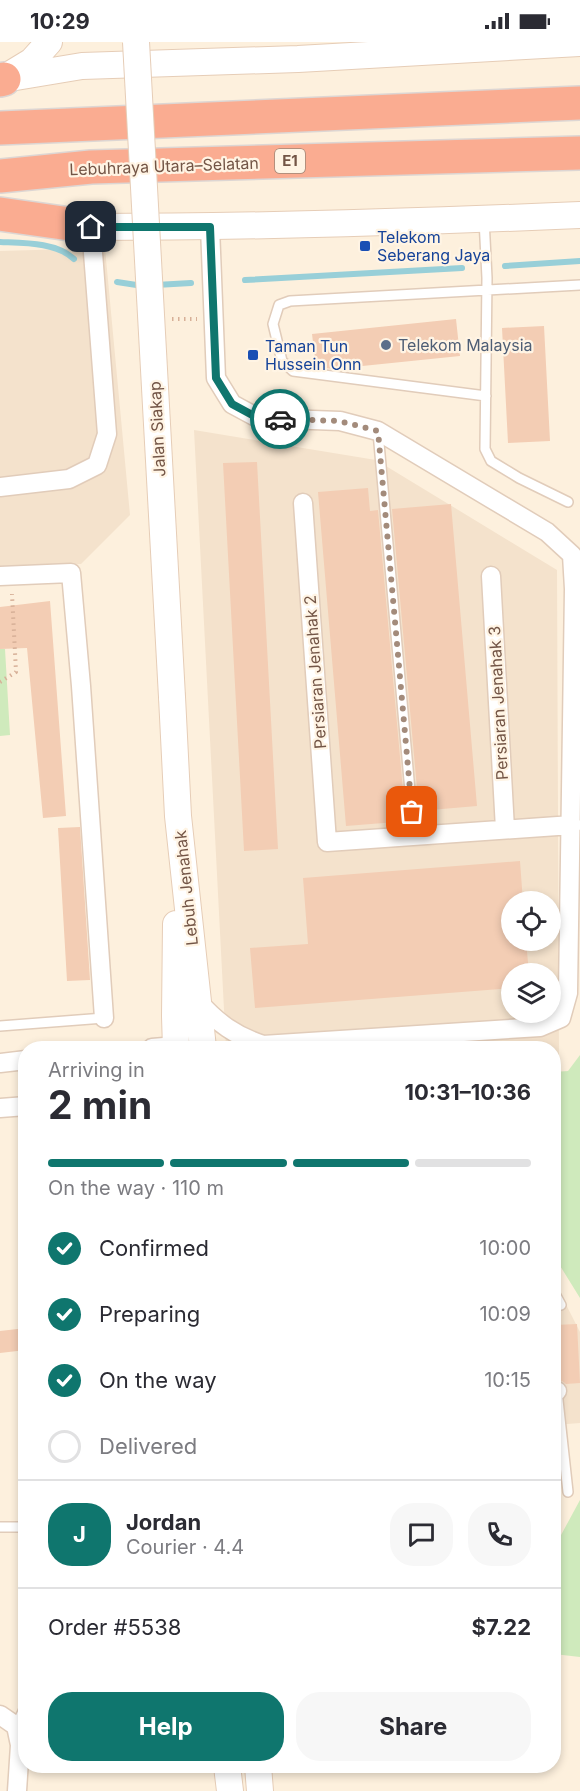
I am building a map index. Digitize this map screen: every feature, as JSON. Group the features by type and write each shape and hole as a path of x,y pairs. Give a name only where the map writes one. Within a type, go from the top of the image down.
{"highway":[{"path":"0,128 580,103"},
{"name":"Lebuhraya Utara–Selatan","path":"0,176 92,167 580,153"},
{"path":"0,214 91,227"}],"street":[{"path":"2,79 32,61 49,42"},
{"name":"Jalan Siakap","path":"136,42 178,816"},
{"path":"238,42 245,47 298,58"},
{"path":"2,79 82,66 298,58 580,43"},
{"path":"0,487 69,479 97,465 107,434 91,227 395,224 580,215"},
{"path":"210,227 216,378 232,404 258,418 339,421 378,431 547,532 572,555 574,589 572,825 568,993 561,1018 540,1027 342,1041"},
{"name":"Persiaran Jenahak 2","path":"303,502 327,842 414,836"},
{"path":"5,576 71,573 104,1018"},
{"name":"Persiaran Jenahak 3","path":"491,576 505,830"},
{"name":"Lebuh Jenahak","path":"178,816 202,1041"},
{"name":"Lebuh Jenahak","path":"170,1041 175,1016 178,816"},
{"path":"414,836 572,825"},
{"path":"198,1001 227,1029 248,1041"},
{"path":"0,1063 18,1061"},
{"path":"0,1108 18,1107"},
{"path":"0,1715 16,1726 18,1736"},
{"path":"17,1791 18,1773"},
{"path":"228,1773 230,1791"},
{"path":"259,1773 260,1791"}],"lane":[{"path":"484,219 487,290 485,449 492,461 519,478 568,502"},
{"path":"486,396 292,371 282,361 273,324 279,305 290,301 580,285"},
{"path":"378,431 414,836"},
{"path":"0,1026 104,1018"},
{"path":"561,1433 568,1492"},
{"path":"0,1527 18,1527"},
{"path":"16,1726 18,1722"}],"path":[{"path":"0,682 16,672 5,576"}],"shaded area":[{"path":"105,248 130,515 81,564 0,568 0,251"},
{"path":"194,430 376,460 557,570 558,891 501,891 501,951 559,951 559,963 501,963 501,1023 559,1023 559,1041 226,1041"},
{"path":"561,1295 580,1332 580,1423 561,1424"}],"green space":[{"path":"0,649 5,649 10,735 0,736"},
{"path":"580,1055 580,1298 561,1267 561,1072 568,1071"},
{"path":"580,1500 580,1657 561,1655 561,1535"}],"building":[{"name":"Telekom Malaysia","path":"456,319 460,356 333,369 316,367 312,334"},
{"path":"544,326 550,441 508,443 502,328"},
{"path":"257,462 278,849 244,851 223,463"},
{"path":"368,488 370,511 378,510 405,813 396,813 396,822 346,826 318,492"},
{"path":"451,504 477,806 419,811 392,509"},
{"path":"50,601 66,816 43,818 27,648 0,649 0,607"},
{"path":"80,827 90,980 67,981 58,828"},
{"path":"520,861 522,891 501,891 501,951 527,951 528,963 501,963 501,989 255,1008 250,948 308,944 303,878"},
{"path":"577,1324 580,1383 566,1384 561,1381 561,1325"},
{"path":"18,1329 18,1351 0,1353 0,1331"}],"waterway":[{"path":"0,242 49,246 67,253 74,259"},
{"path":"505,266 580,261"},
{"path":"245,280 462,268"},
{"path":"117,282 143,286"},
{"path":"156,285 191,283"}],"way so far":[{"path":"280,419 339,421 378,431 412,812"}],"place":[{"name":"Telekom Seberang Jaya","path":"365,246"},
{"name":"Telekom Malaysia","path":"386,345"},
{"name":"Taman Tun Hussein Onn","path":"253,355"}],"route":[{"path":"91,227 210,227 216,378 232,404 258,418 280,419"}]}
